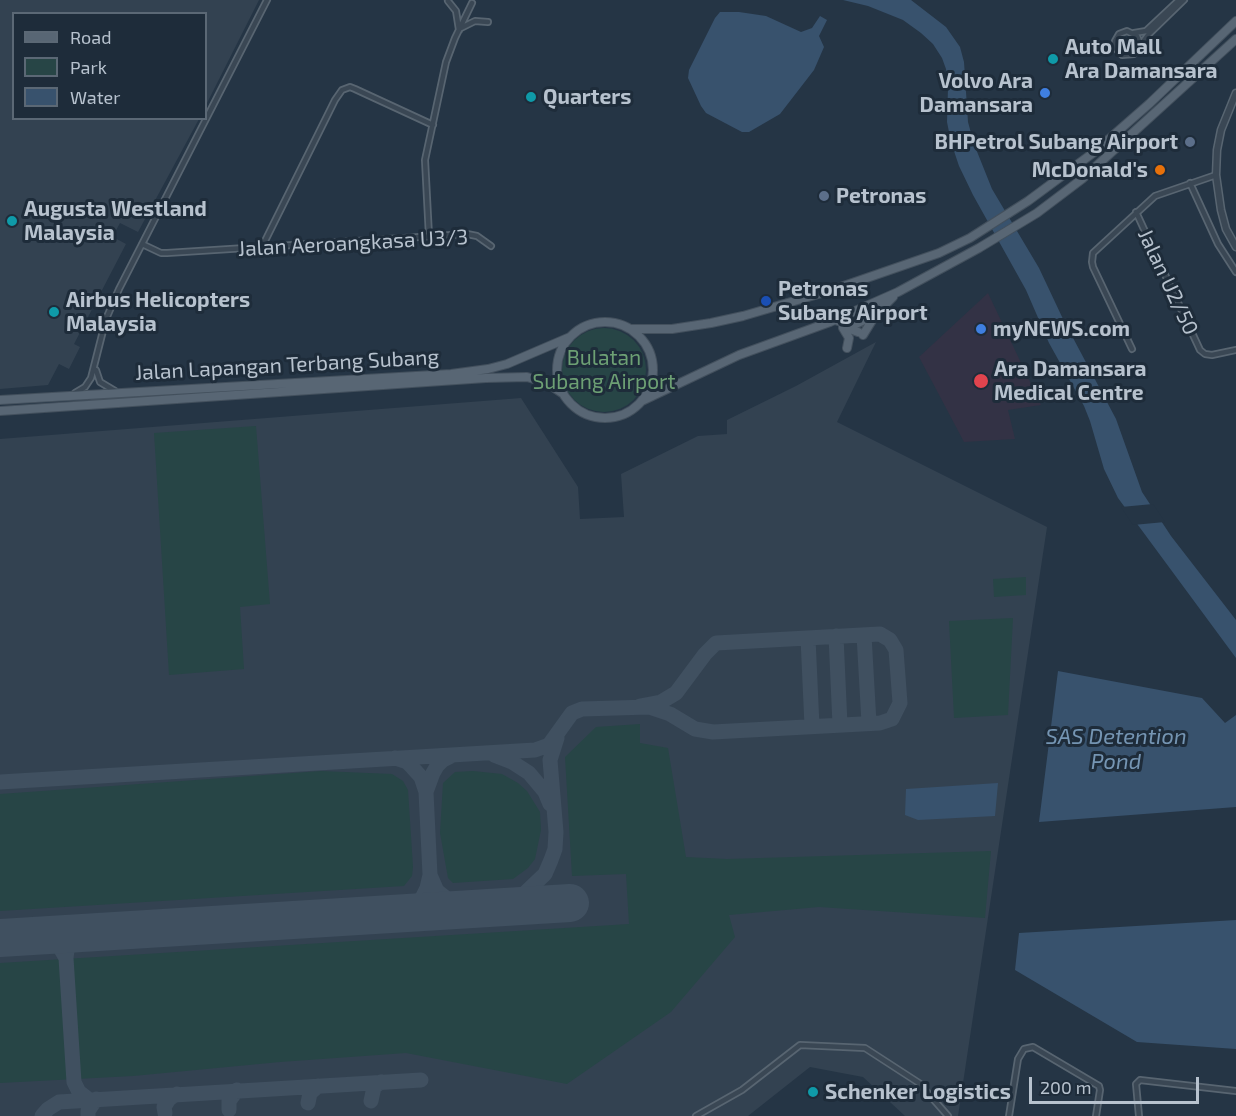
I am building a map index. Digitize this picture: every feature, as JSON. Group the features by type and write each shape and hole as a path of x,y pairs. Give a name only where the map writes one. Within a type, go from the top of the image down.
{"main road":[{"path":"631,329 672,328 743,316 832,290 939,253 970,238 1028,201 1093,153 1149,104 1236,21"},
{"path":"642,401 651,383 653,362 645,343 631,329 615,322 603,321 584,327 570,337 561,350 557,364 557,379 562,393 570,404 581,412 600,418 620,416 632,410 642,401 739,355 835,322 898,292 979,248 1036,213 1090,172 1236,39"},
{"path":"835,322 860,334 898,292"},
{"path":"835,322 856,324 876,314"},
{"path":"835,322 849,338 847,348"},
{"name":"Jalan Lapangan Terbang Subang","path":"0,400 451,374 507,364 570,337"},
{"name":"Jalan Lapangan Terbang Subang","path":"0,411 486,378 527,377 547,383 562,393"}],"street":[{"path":"207,117 267,0"},
{"path":"1179,0 1146,31 1134,33 1127,31 1119,34 1115,41 1116,49 1122,55 1130,56 1137,52 1140,44 1184,0"},
{"path":"448,1 456,11 459,30"},
{"path":"429,236 425,168 446,62 472,3"},
{"path":"459,30 466,24 476,21 488,22"},
{"path":"1134,33 1140,44"},
{"path":"262,247 342,90 350,87 433,126"},
{"path":"1236,93 1221,130 1216,175 1226,229 1236,247"},
{"path":"68,396 85,387 91,378 106,319 206,120"},
{"path":"1132,349 1093,267 1091,257 1155,196 1216,175"},
{"path":"1190,183 1218,244 1236,272"},
{"name":"Jalan U2/50","path":"1136,212 1200,350 1212,355 1236,350"},
{"name":"Jalan Aeroangkasa U3/3","path":"142,244 161,253 167,253 472,234 484,239 491,246"},
{"path":"95,367 100,382 120,393"},
{"path":"696,1116 742,1090 800,1046 865,1048 919,1083 948,1116"},
{"path":"1009,1116 1017,1059 1024,1049 1033,1047 1099,1086 1096,1116"},
{"path":"1139,1116 1136,1084 1140,1080 1236,1091"}],"shaded area":[{"path":"0,0 259,0 207,103 207,12 12,12 12,120 198,120 138,232 120,223 114,234 113,237 126,244 74,344 80,347 69,369 59,364 48,385 0,389"},
{"name":"Ara Damansara Medical Centre","path":"988,293 1041,405 1008,410 1015,439 964,442 919,357"},
{"path":"876,342 837,422 1047,527 958,1116 905,1116 863,1077 810,1067 748,1116 0,1116 0,439 521,398 578,487 580,519 624,517 621,474 698,436 727,434 727,420 796,386"}],"green space":[{"name":"Bulatan Subang Airport","path":"604,328 627,335 639,347 646,370 639,393 627,405 604,412 581,405 569,393 562,370 569,347 581,335"},
{"path":"256,426 270,604 240,607 244,669 169,675 154,433"},
{"path":"1026,577 1026,595 994,597 993,579"},
{"path":"1013,618 1008,715 954,718 949,621"},
{"path":"640,724 640,743 668,748 686,857 727,859 991,851 985,918 819,907 729,915 735,937 671,1012 567,1084 406,1053 133,1076 0,1083 0,963 629,924 626,874 572,876 565,757 596,727"},
{"path":"321,771 392,774 403,781 408,790 413,867 412,876 404,886 0,911 0,794"},
{"path":"455,772 502,774 518,783 527,791 540,812 541,830 535,859 528,868 513,879 453,883 448,878 440,833 443,783"}],"water":[{"path":"843,0 911,0 946,27 960,47 964,62 968,122 992,189 1039,268 1116,419 1142,492 1171,536 1236,620 1236,658 1118,498 1104,469 1084,406 1049,343 1026,290 959,166 947,122 948,88 942,58 933,44 903,20 868,6"},
{"path":"720,12 766,16 801,32 812,28 820,16 827,20 819,36 824,47 814,70 780,114 749,132 742,132 706,113 688,78 689,70"},
{"name":"SAS Detention Pond","path":"1058,671 1202,698 1225,723 1236,715 1236,807 1039,822"},
{"path":"998,783 995,816 918,820 905,815 906,789"},
{"path":"1236,920 1236,1049 1137,1042 1015,970 1019,933"}],"pier":[{"path":"1153,504 1165,522 1133,525 1121,507"}],"taxiway":[{"path":"0,782 535,750 549,745 572,713 582,709 649,707 670,714 695,729 713,732 880,723 892,719 900,703 896,650 890,640 880,634 716,643 676,693 661,702 640,706"},
{"path":"864,635 869,723"},
{"path":"836,636 840,725"},
{"path":"808,638 812,726"},
{"path":"488,908 514,900 524,894 545,874 551,860 555,849 556,832 550,760 557,738"},
{"path":"426,792 437,766 453,755"},
{"path":"494,755 512,762 529,773 545,792 550,804"},
{"path":"395,758 407,762 412,767 421,777 426,792 430,875 422,898 407,910 395,914"},
{"path":"430,875 437,891 461,910"},
{"path":"87,933 72,941 66,958 74,1082 79,1092 88,1099"},
{"path":"45,935 59,946 66,958"},
{"path":"42,1116 59,1102 421,1080"},
{"path":"371,1101 374,1087 381,1082"},
{"path":"308,1103 310,1093 318,1086"},
{"path":"229,1110 229,1101 237,1090"},
{"path":"165,1113 164,1107 169,1099 177,1094"},
{"path":"88,1116 88,1111 96,1099"}],"runway":[{"path":"0,938 570,903"}],"place":[{"name":"Auto Mall Ara Damansara","path":"1053,59"},
{"name":"Volvo Ara Damansara","path":"1045,93"},
{"name":"Quarters","path":"531,97"},
{"name":"BHPetrol Subang Airport","path":"1190,142"},
{"name":"McDonald's","path":"1160,170"},
{"name":"Petronas","path":"824,196"},
{"name":"Augusta Westland Malaysia","path":"12,221"},
{"name":"Petronas Subang Airport","path":"766,301"},
{"name":"Airbus Helicopters Malaysia","path":"54,312"},
{"name":"myNEWS.com","path":"981,329"},
{"name":"Ara Damansara Medical Centre","path":"981,381"},
{"name":"Schenker Logistics","path":"813,1092"}]}
